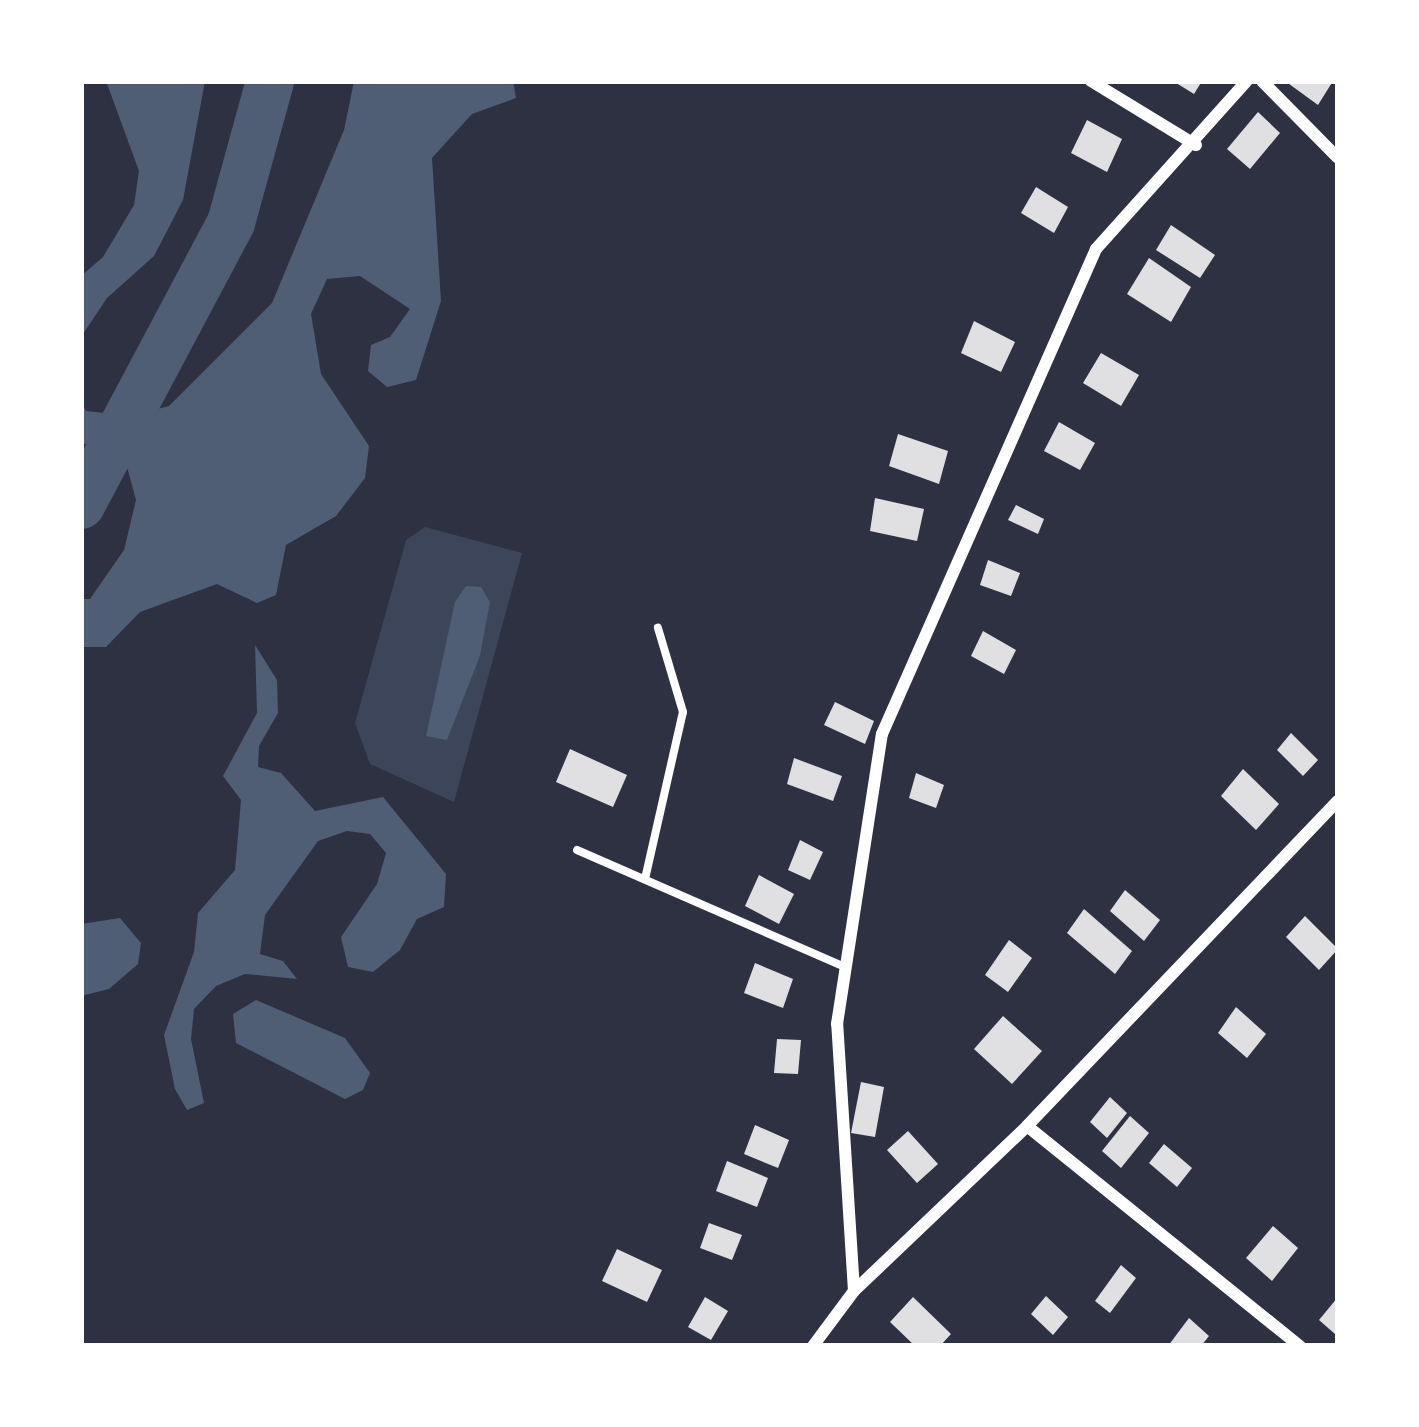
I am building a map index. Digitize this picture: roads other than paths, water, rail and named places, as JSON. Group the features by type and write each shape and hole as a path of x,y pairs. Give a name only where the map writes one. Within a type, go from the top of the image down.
{"street":[{"path":"1090,81 1196,145"},
{"path":"854,1291 837,1024 882,734 1096,249 1196,145 1247,81"},
{"path":"1262,81 1338,158"},
{"path":"813,1346 854,1291 1027,1126 1338,801"},
{"path":"1027,1126 1300,1346"}],"lane":[{"path":"645,879 683,712 658,628"},
{"path":"577,850 846,967"}],"waterway":[{"path":"81,505 231,223 270,81"}]}
